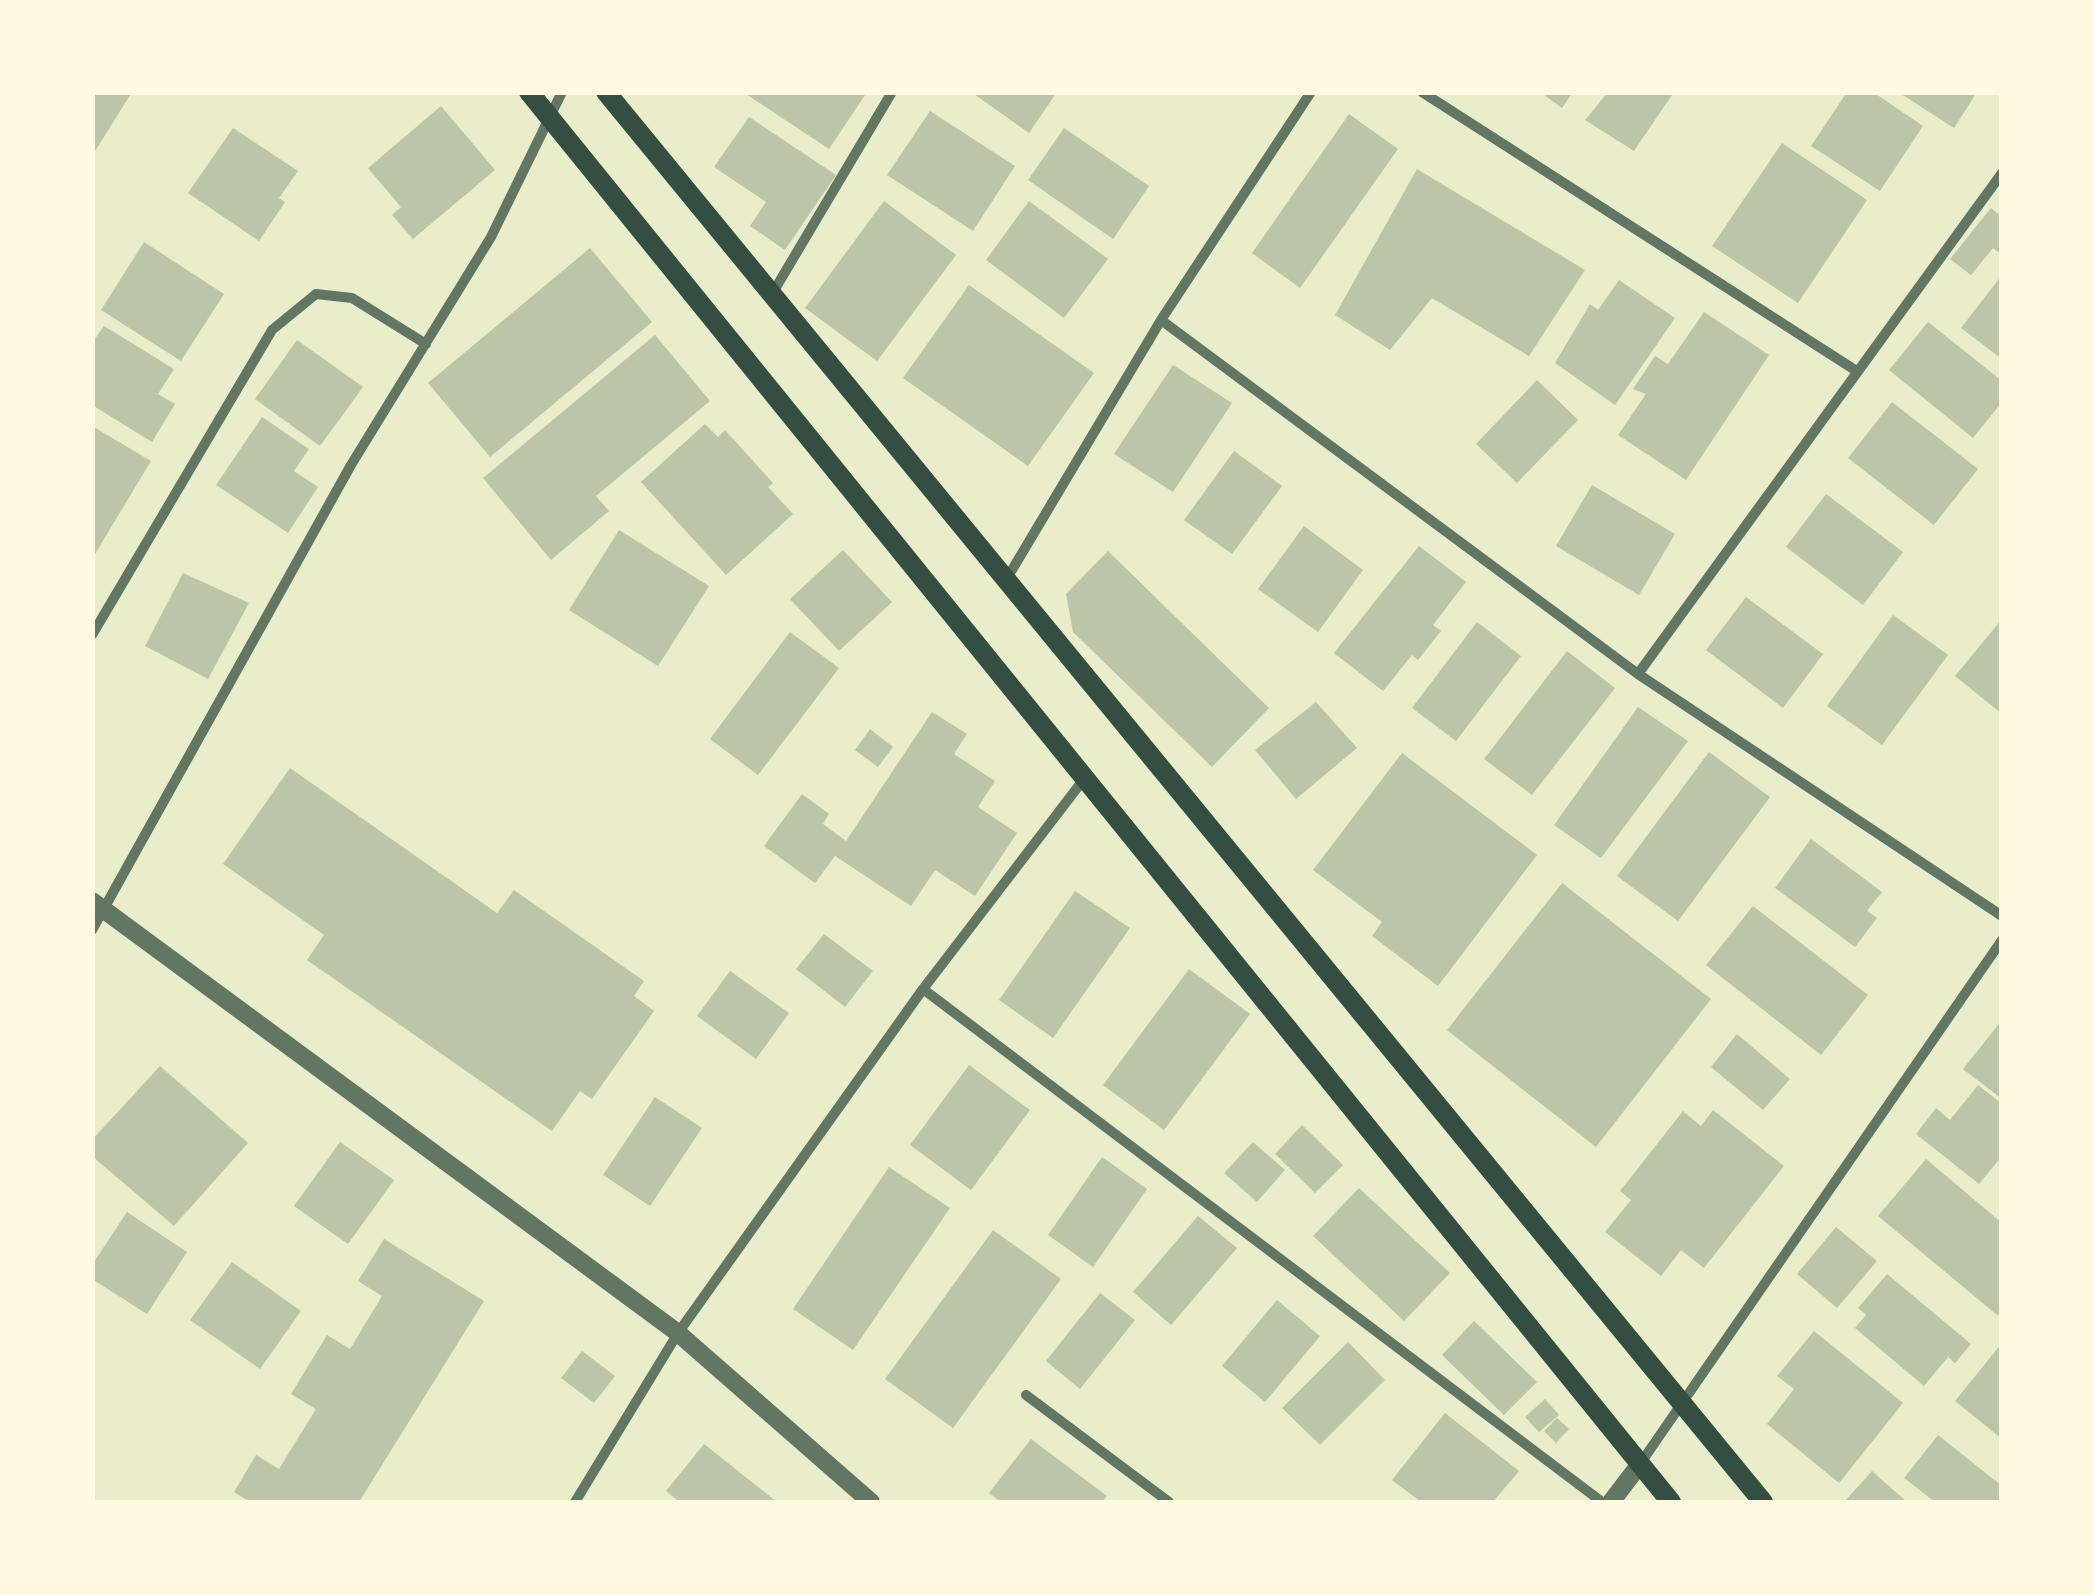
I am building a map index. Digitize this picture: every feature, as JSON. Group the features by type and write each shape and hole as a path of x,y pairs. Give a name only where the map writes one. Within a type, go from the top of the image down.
{"main road":[{"path":"529,92 1671,1502"},
{"path":"606,92 1763,1502"}],"street":[{"path":"92,930 98,905 351,466 491,238 552,121 562,92"},
{"path":"772,295 892,92"},
{"path":"1006,580 1161,320 1311,92"},
{"path":"1422,92 1855,370"},
{"path":"1638,674 1855,370 2002,173"},
{"path":"92,635 272,330 316,294 352,298 426,344"},
{"path":"1161,320 1638,674 2002,916"},
{"path":"576,1502 678,1332 923,989 1084,779"},
{"path":"98,905 678,1332 871,1502"},
{"path":"1610,1502 2002,940"},
{"path":"923,989 1602,1502"},
{"path":"1026,1395 1169,1502"}],"building":[{"path":"92,92 132,92 92,156"},
{"path":"743,92 867,92 829,149"},
{"path":"971,92 1057,92 1029,133"},
{"path":"1540,92 1573,92 1562,108"},
{"path":"1608,92 1674,92 1634,151 1585,120"},
{"path":"1847,92 1873,92 1923,126 1880,191 1811,146"},
{"path":"1898,92 1977,92 1954,128"},
{"path":"441,106 495,170 413,239 392,215 401,207 368,168"},
{"path":"930,111 1015,166 973,231 887,175"},
{"path":"1349,114 1398,149 1300,288 1252,253"},
{"path":"749,117 836,175 785,250 750,226 766,202 714,167"},
{"path":"233,128 298,171 279,198 285,202 259,241 188,193"},
{"path":"1064,128 1149,186 1113,239 1028,180"},
{"path":"1782,143 1867,200 1798,303 1712,246"},
{"path":"1417,169 1585,270 1529,356 1432,298 1390,350 1335,315"},
{"path":"884,201 956,255 877,361 805,308"},
{"path":"1029,201 1108,259 1064,318 986,260"},
{"path":"1991,208 2002,217 2002,255 1993,248 1971,275 1950,259"},
{"path":"144,242 224,294 181,361 101,310"},
{"path":"590,248 652,322 490,457 428,383"},
{"path":"2002,275 2002,359 1961,328"},
{"path":"1619,280 1675,318 1615,405 1555,363 1590,304 1598,310"},
{"path":"969,285 1094,373 1028,466 903,378"},
{"path":"1704,312 1769,355 1686,480 1618,435 1646,394 1633,389 1655,356 1668,364"},
{"path":"1928,322 2002,381 2002,402 1973,438 1889,370"},
{"path":"104,326 174,369 158,394 175,404 152,442 92,405 92,343"},
{"path":"655,335 710,401 596,496 609,511 551,560 483,478"},
{"path":"297,340 363,387 320,446 255,399"},
{"path":"1173,365 1232,403 1173,492 1114,454"},
{"path":"1537,380 1578,420 1517,483 1476,444"},
{"path":"1892,402 1978,469 1934,525 1848,458"},
{"path":"262,417 309,449 294,471 318,487 288,533 216,485"},
{"path":"705,424 718,437 725,430 773,483 768,487 793,514 726,575 641,482"},
{"path":"92,426 151,461 92,559"},
{"path":"1234,451 1282,486 1232,554 1184,520"},
{"path":"1592,485 1675,534 1639,595 1556,546"},
{"path":"1826,494 1903,552 1863,605 1786,547"},
{"path":"1304,526 1363,570 1318,632 1258,589"},
{"path":"619,530 709,586 658,666 569,610"},
{"path":"1419,546 1466,582 1433,625 1441,631 1418,660 1412,655 1383,691 1334,653"},
{"path":"843,550 892,602 839,651 790,599"},
{"path":"1108,551 1269,708 1212,767 1073,632 1066,594"},
{"path":"183,573 249,603 208,679 145,646"},
{"path":"1746,597 1823,654 1783,708 1706,650"},
{"path":"1893,615 1948,655 1882,745 1827,706"},
{"path":"2002,619 2002,714 1955,676"},
{"path":"1477,622 1521,656 1456,741 1412,708"},
{"path":"790,632 839,668 758,775 710,739"},
{"path":"1567,651 1615,688 1532,795 1484,759"},
{"path":"1316,702 1357,748 1296,799 1255,750"},
{"path":"1638,707 1688,741 1601,858 1554,825"},
{"path":"932,712 967,734 954,754 995,781 978,807 1017,833 975,896 935,870 911,906 835,856 815,883 764,846 802,794 829,814 823,824 846,841"},
{"path":"870,729 893,747 878,767 855,750"},
{"path":"1709,752 1770,797 1678,921 1617,876"},
{"path":"1402,753 1537,855 1438,986 1372,936 1382,922 1313,870"},
{"path":"290,768 497,913 514,890 644,981 634,996 654,1011 592,1099 580,1091 552,1131 307,960 324,935 223,864"},
{"path":"1811,839 1882,892 1867,911 1877,918 1855,947 1775,888"},
{"path":"1562,883 1711,999 1596,1147 1447,1030"},
{"path":"1075,891 1130,928 1053,1038 999,1000"},
{"path":"1753,906 1868,995 1821,1055 1706,965"},
{"path":"824,934 873,971 845,1007 796,969"},
{"path":"1189,969 1250,1014 1164,1130 1103,1085"},
{"path":"730,971 789,1013 756,1059 697,1016"},
{"path":"2002,1020 2002,1099 1963,1069"},
{"path":"1737,1034 1790,1079 1763,1110 1711,1067"},
{"path":"969,1065 1030,1110 971,1190 910,1145"},
{"path":"160,1066 248,1143 174,1226 92,1156 92,1140"},
{"path":"1978,1085 2002,1104 2002,1156 1979,1184 1916,1134 1936,1108 1950,1120"},
{"path":"655,1097 702,1128 650,1206 603,1175"},
{"path":"1713,1110 1784,1166 1704,1268 1681,1250 1661,1276 1605,1232 1631,1200 1620,1191 1683,1111 1701,1126"},
{"path":"1302,1125 1343,1165 1315,1193 1275,1154"},
{"path":"340,1142 394,1180 348,1244 294,1206"},
{"path":"1253,1142 1285,1170 1257,1202 1224,1173"},
{"path":"1102,1157 1147,1189 1093,1267 1048,1235"},
{"path":"1926,1159 2002,1223 2002,1311 1997,1315 1878,1216"},
{"path":"889,1167 950,1208 853,1350 793,1309"},
{"path":"1359,1188 1450,1273 1404,1321 1313,1236"},
{"path":"127,1212 187,1252 147,1314 92,1279 92,1265"},
{"path":"1198,1216 1237,1248 1171,1325 1133,1292"},
{"path":"1836,1227 1877,1261 1837,1308 1797,1274"},
{"path":"993,1230 1061,1279 953,1428 885,1379"},
{"path":"384,1239 484,1301 359,1502 250,1502 234,1492 256,1455 279,1469 316,1409 291,1394 327,1335 350,1349 382,1296 358,1281"},
{"path":"232,1262 301,1311 260,1369 190,1320"},
{"path":"1887,1274 1971,1344 1955,1363 1948,1357 1924,1386 1855,1328 1866,1315 1858,1308"},
{"path":"1100,1293 1135,1320 1080,1389 1046,1361"},
{"path":"1277,1300 1320,1336 1265,1402 1222,1366"},
{"path":"1474,1321 1537,1382 1504,1415 1442,1355"},
{"path":"1814,1331 1903,1403 1839,1483 1767,1424 1794,1389 1777,1376"},
{"path":"1348,1342 1385,1380 1320,1445 1282,1408"},
{"path":"2002,1343 2002,1439 1955,1401"},
{"path":"582,1351 615,1376 594,1403 561,1378"},
{"path":"1545,1399 1559,1415 1539,1432 1525,1417"},
{"path":"1445,1413 1519,1471 1493,1502 1421,1502 1392,1480"},
{"path":"1557,1418 1569,1429 1556,1443 1544,1431"},
{"path":"1938,1435 2002,1486 2002,1502 1935,1502 1904,1478"},
{"path":"1031,1439 1107,1496 1102,1502 1001,1502 989,1493"},
{"path":"704,1444 777,1502 680,1502 666,1491"},
{"path":"1872,1471 1907,1502 1844,1502"}]}
